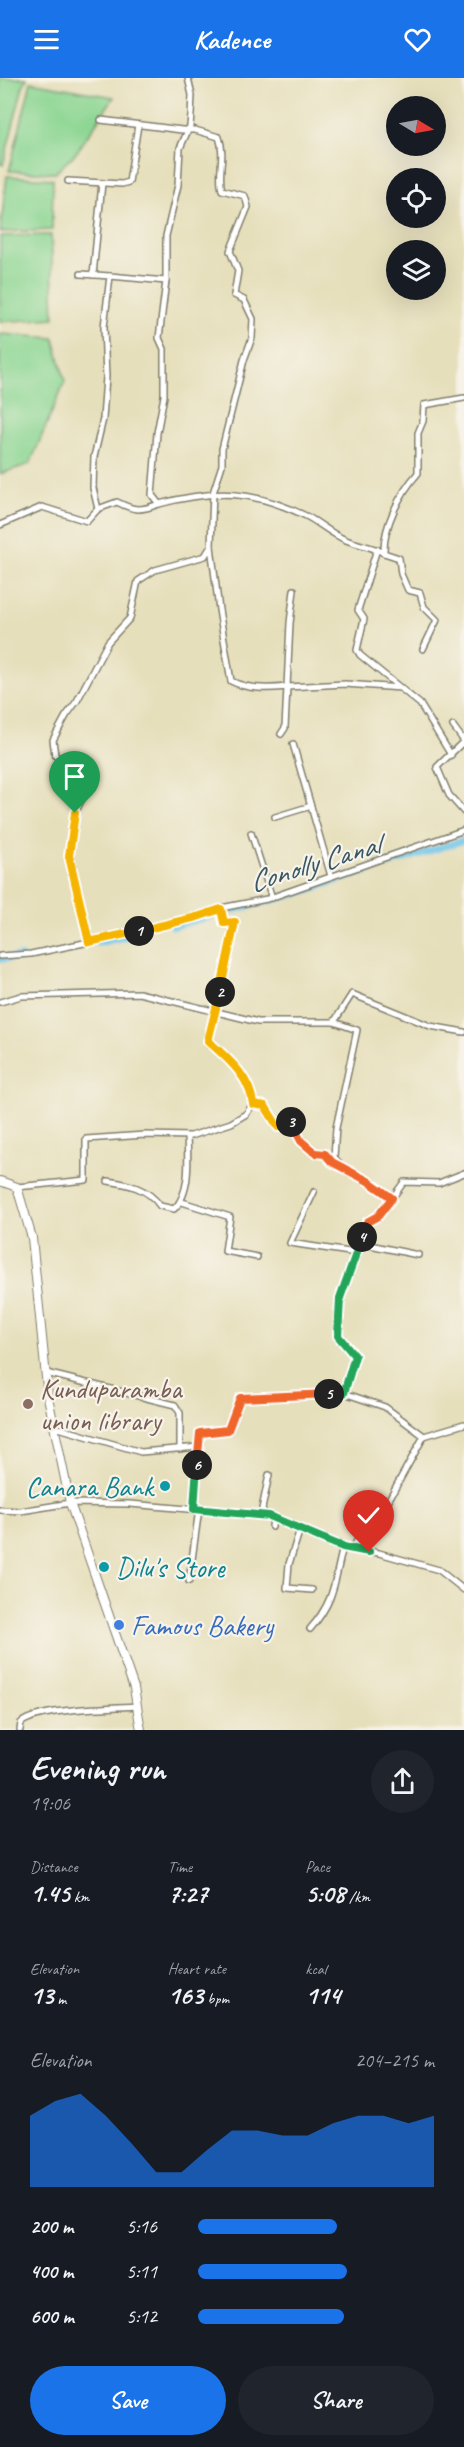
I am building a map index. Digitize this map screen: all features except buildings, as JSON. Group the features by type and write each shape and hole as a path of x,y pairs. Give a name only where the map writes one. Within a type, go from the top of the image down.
{"main road":[{"path":"0,1181 17,1186 32,1238 46,1373 70,1503 134,1688 141,1730"}],"street":[{"path":"159,504 152,495 157,433 164,396 164,349 159,338 166,281 166,236 177,185 180,148 188,130 192,95 188,78"},
{"path":"101,120 207,132 219,137 222,147 220,183 222,190 245,196 248,207 230,252 238,271 234,295 244,300 253,319 252,338 244,360 222,449 222,465 213,493 212,546 219,610 231,681 268,689 345,684 402,688"},
{"path":"68,181 122,184 129,182 138,125"},
{"path":"93,275 102,183"},
{"path":"81,274 166,281"},
{"path":"98,509 93,488 93,457 103,418 106,377 104,327 110,276"},
{"path":"384,554 384,540 392,516 410,481 417,473 418,433 423,421 424,405 464,398"},
{"path":"0,525 42,507 87,520 98,509 117,502 132,510 142,510 159,504 213,493 231,492 276,503 310,518 347,540 399,558 401,574 408,590 420,593 424,607 437,620 423,649"},
{"path":"89,942 69,856 75,813 88,787 82,774 68,767 55,755 53,740 77,701 108,642 130,618 138,581 155,570 205,556 212,546"},
{"path":"377,549 358,610 364,618 357,650 360,655 420,704 451,755"},
{"path":"281,734 285,728 290,623 294,590"},
{"path":"453,726 464,741 437,767 449,795 464,812"},
{"path":"293,744 331,876"},
{"path":"275,817 311,806"},
{"path":"0,956 31,954 89,942 272,898 464,830"},
{"path":"251,833 272,898"},
{"path":"17,1186 86,1180 86,1139 145,1135 187,1137 231,1123 246,1114 253,1104 252,1096 237,1066 208,1041 235,922 224,923 222,909"},
{"path":"0,1002 21,996 139,993 258,1022 334,1022 357,1030 336,1128 334,1156 341,1166"},
{"path":"334,1022 352,994 430,1026 464,1032"},
{"path":"253,1104 265,1106 278,1127 291,1122 301,1141 315,1153 325,1154 332,1162 392,1198"},
{"path":"108,1181 136,1187 154,1196 160,1206 174,1209 182,1202 188,1164 187,1137"},
{"path":"344,1393 355,1356 338,1336 340,1298 367,1222 378,1216 405,1182 439,1184 464,1173"},
{"path":"314,1192 290,1243 356,1253"},
{"path":"182,1202 230,1217 225,1251 257,1257"},
{"path":"360,1243 418,1255"},
{"path":"46,1373 176,1406 180,1413 180,1449"},
{"path":"189,1581 200,1433 228,1430 240,1398 344,1393 385,1407 424,1436"},
{"path":"352,1549 363,1531 382,1512 424,1436 464,1424"},
{"path":"55,1427 141,1452 199,1447"},
{"path":"266,1516 262,1509 269,1476"},
{"path":"0,1510 21,1511 70,1503 196,1509 266,1516 343,1547 379,1553 439,1570 464,1590"},
{"path":"272,1527 273,1518"},
{"path":"300,1529 289,1564 287,1588 312,1590"},
{"path":"310,1629 326,1610 333,1597 343,1547"},
{"path":"20,1730 21,1723 25,1720 47,1714 137,1706"}],"green space":[{"path":"0,78 27,78 3,165 0,164"},
{"path":"31,82 114,97 76,153 55,173 9,171"},
{"path":"7,176 53,179 52,230 0,232"},
{"path":"51,235 54,318 0,322 0,236"},
{"path":"0,334 54,338 65,381 30,464 0,474"}],"waterway":[{"name":"Conolly Canal","path":"173,926 298,893 464,840"},
{"name":"Conolly Canal","path":"97,943 145,932"},
{"name":"Conolly Canal","path":"0,959 21,957"}],"place":[{"name":"Kunduparamba union library","path":"28,1404"},
{"name":"Canara Bank","path":"165,1486"},
{"name":"Dilu's Store","path":"104,1567"},
{"name":"Famous Bakery","path":"119,1625"}],"route":[{"path":"75,813 69,856 89,942 174,923 221,909 224,923 235,922 208,1041 237,1066 252,1096 253,1104 265,1106 278,1127 291,1122 301,1141 315,1153 325,1154 332,1162 368,1181 392,1198 378,1216 367,1222 340,1298 338,1336 355,1356 344,1393 240,1398 228,1430 200,1433 194,1509 269,1516 343,1547 369,1552"}]}
